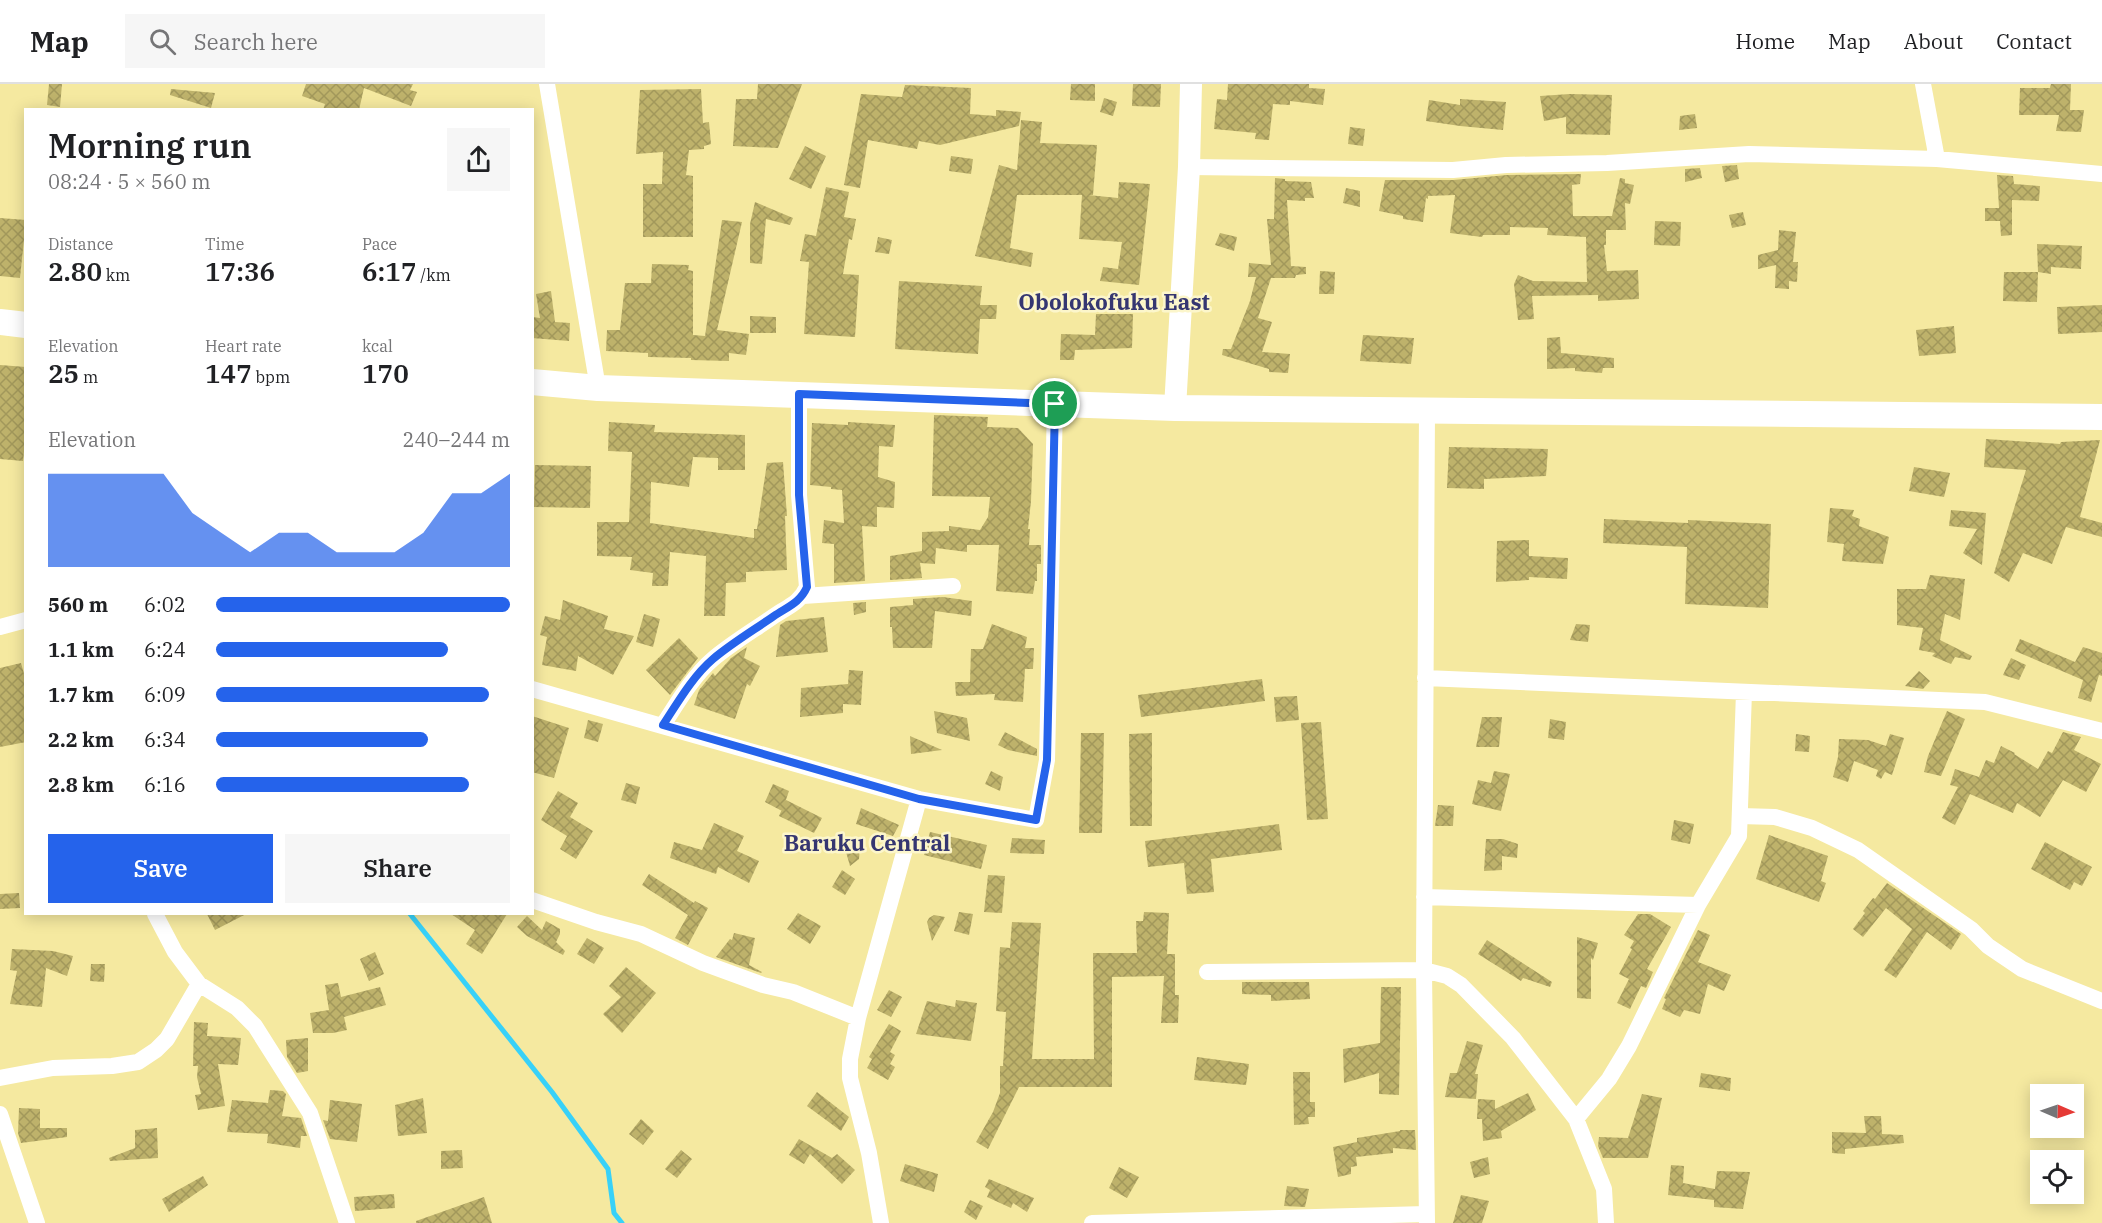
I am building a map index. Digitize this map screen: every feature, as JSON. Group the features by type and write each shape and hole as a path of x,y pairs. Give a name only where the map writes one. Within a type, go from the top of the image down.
{"main road":[{"path":"0,322 24,325"},
{"path":"534,382 598,388 1175,408 2102,417"}],"street":[{"path":"547,84 598,388"},
{"path":"1175,408 1189,167 1191,84"},
{"path":"1923,84 1937,159"},
{"path":"1189,167 1453,170 1506,165 1607,163 1749,154 1937,159 2102,174"},
{"path":"663,725 686,690 712,660 794,604 803,596 807,587 799,495 799,394"},
{"path":"534,690 919,799 1036,820 1047,760 1055,404"},
{"path":"1092,1223 1427,1218 1424,897 1427,410"},
{"path":"803,596 953,586"},
{"path":"0,627 24,621"},
{"path":"1425,678 1985,702 2102,731"},
{"path":"1576,1119 1609,1079 1629,1046 1698,905 1739,836 1744,692"},
{"path":"881,1223 869,1153 850,1078 850,1059 858,1018 919,799"},
{"path":"1740,816 1775,817 1812,828 1858,850 1971,929 1988,946 2022,969 2102,1001"},
{"path":"1424,897 1698,905"},
{"path":"534,901 596,922 641,934 703,963 764,985 794,992 858,1018"},
{"path":"156,915 175,952 199,984 237,1008 255,1026 310,1113 347,1223"},
{"path":"1207,972 1424,970 1447,976 1461,985 1513,1038 1576,1119 1604,1189 1606,1223"},
{"path":"0,1078 53,1068 112,1066 138,1062 167,1040 199,984"},
{"path":"0,1114 38,1223"}],"building":[{"path":"49,84 62,84 60,107 47,105"},
{"path":"306,84 413,84 410,90 417,92 411,106 364,88 359,108 324,108 325,104 302,96"},
{"path":"758,84 802,84 778,148 733,146 736,99 757,99"},
{"path":"1071,84 1095,84 1095,101 1070,100"},
{"path":"1133,84 1161,84 1160,107 1132,106"},
{"path":"1228,84 1309,84 1309,88 1325,89 1323,105 1290,101 1290,105 1273,104 1269,140 1255,139 1256,133 1214,129 1217,99 1227,100"},
{"path":"2051,84 2071,84 2070,110 2084,110 2081,132 2056,131 2059,115 2019,115 2020,88 2050,88"},
{"path":"905,85 971,88 970,114 996,116 996,110 1021,112 1019,126 940,145 919,141 917,149 868,140 860,188 844,185 861,94 902,97"},
{"path":"171,89 215,93 211,108 170,95"},
{"path":"701,89 703,123 709,122 711,144 704,146 704,149 689,150 686,175 693,176 693,237 643,237 643,184 662,184 663,152 636,154 640,90"},
{"path":"1612,95 1610,135 1566,134 1566,117 1544,121 1540,96"},
{"path":"1104,98 1117,102 1113,116 1100,112"},
{"path":"1460,99 1506,102 1503,130 1426,121 1429,100 1460,105"},
{"path":"1695,114 1697,128 1679,130 1680,116"},
{"path":"1021,120 1042,122 1040,143 1097,145 1093,195 1088,195 1118,198 1119,182 1150,184 1139,285 1100,281 1103,267 1118,269 1122,242 1079,239 1082,195 1017,195 1010,248 1033,253 1031,267 975,256 999,165 1017,170"},
{"path":"1350,127 1365,129 1363,146 1348,144"},
{"path":"805,146 826,156 811,189 789,179"},
{"path":"951,156 973,159 971,174 949,171"},
{"path":"1737,165 1739,179 1725,182 1722,166"},
{"path":"1700,168 1702,178 1685,182 1685,169"},
{"path":"1581,174 1580,184 1572,185 1573,216 1612,216 1620,178 1625,179 1625,183 1634,185 1630,204 1625,203 1626,230 1606,230 1606,245 1604,245 1607,271 1638,270 1639,299 1598,301 1598,295 1532,296 1534,319 1518,320 1514,284 1518,275 1533,281 1587,282 1586,237 1547,235 1548,228 1510,227 1510,235 1483,235 1482,237 1450,233 1455,195 1428,196 1423,222 1403,219 1403,216 1379,211 1385,180 1453,180 1507,175"},
{"path":"1997,175 2013,176 2014,184 2040,186 2039,201 2012,200 2012,235 2001,236 2000,221 1985,221 1985,208 1999,208"},
{"path":"1275,178 1285,179 1285,181 1311,182 1314,198 1305,198 1305,201 1287,200 1291,266 1306,267 1306,274 1296,275 1295,278 1271,278 1258,318 1272,322 1262,352 1290,354 1288,373 1269,372 1269,369 1222,355 1223,349 1231,349 1250,301 1256,277 1248,277 1249,263 1271,265 1267,219 1274,219"},
{"path":"826,187 849,192 844,217 856,219 852,240 849,239 843,274 859,275 855,337 804,334 809,262 800,261 805,234 816,236"},
{"path":"1346,188 1360,191 1360,207 1343,203"},
{"path":"755,202 793,218 790,225 766,219 762,264 750,263 750,224"},
{"path":"1743,212 1746,225 1732,228 1729,215"},
{"path":"0,218 24,220 20,278 0,276"},
{"path":"722,220 742,222 717,330 749,334 746,355 729,353 729,361 691,360 691,358 648,357 648,353 606,351 607,330 620,330 625,283 651,283 652,264 689,265 688,270 693,271 693,335 705,336"},
{"path":"1655,221 1681,222 1680,246 1654,245"},
{"path":"1779,230 1796,232 1793,262 1798,262 1797,282 1789,281 1789,289 1775,288 1776,265 1758,269 1758,255 1778,250"},
{"path":"1220,233 1237,237 1234,251 1215,245"},
{"path":"878,237 892,240 889,254 875,252"},
{"path":"2037,244 2082,246 2081,269 2051,267 2051,274 2038,272"},
{"path":"1320,271 1335,272 1334,294 1319,294"},
{"path":"2004,272 2038,272 2037,302 2003,301"},
{"path":"899,281 982,286 980,305 997,305 996,319 980,319 978,354 895,349"},
{"path":"551,291 555,322 570,323 569,341 534,338 534,317 540,318 536,294"},
{"path":"2102,305 2102,332 2058,334 2057,307"},
{"path":"1096,314 1133,314 1132,348 1075,350 1074,360 1060,360 1061,334 1095,335"},
{"path":"750,316 776,317 776,333 750,333"},
{"path":"1954,326 1956,353 1919,356 1916,330"},
{"path":"1363,335 1414,338 1411,364 1360,361"},
{"path":"1560,337 1561,353 1614,358 1614,368 1603,368 1602,373 1575,371 1575,368 1547,369 1547,338"},
{"path":"0,365 24,367 23,461 0,459"},
{"path":"934,415 988,417 987,427 1018,428 1033,444 1029,545 1041,545 1041,564 1037,564 1037,581 1035,581 1033,594 996,591 999,545 967,545 967,552 936,548 935,564 920,563 922,578 890,580 890,556 922,551 922,532 949,531 949,526 980,530 988,517 990,497 932,496"},
{"path":"609,422 655,425 654,432 745,435 745,470 718,470 718,458 693,457 689,487 651,482 650,523 754,538 767,463 783,462 787,516 785,516 787,570 746,572 746,582 726,583 725,616 704,616 706,556 670,552 668,586 652,586 653,573 630,570 632,557 597,556 597,522 629,522 632,452 608,451"},
{"path":"848,422 895,425 893,447 879,446 878,477 895,482 894,508 877,507 877,527 862,526 865,581 834,583 834,544 822,543 824,520 844,523 842,490 810,485 812,423 848,425"},
{"path":"1986,439 2060,444 2061,442 2100,440 2080,517 2102,523 2102,537 2066,527 2052,564 2023,553 2009,582 1994,573 2026,470 1984,467"},
{"path":"1449,447 1548,449 1546,476 1484,479 1484,489 1447,488"},
{"path":"535,465 591,466 590,508 534,507"},
{"path":"1914,467 1950,473 1944,497 1909,491"},
{"path":"1830,508 1854,510 1852,516 1860,519 1859,526 1889,537 1883,564 1842,561 1844,544 1827,542"},
{"path":"1951,510 1986,513 1982,565 1963,553 1977,529 1949,526"},
{"path":"1604,519 1771,524 1768,608 1685,604 1687,547 1603,543"},
{"path":"1529,540 1529,556 1568,558 1567,579 1529,577 1529,580 1496,582 1497,541"},
{"path":"1930,575 1965,579 1960,620 1945,614 1940,640 1972,656 1970,660 1955,657 1951,664 1932,656 1935,653 1919,650 1923,628 1897,625 1897,589 1926,589"},
{"path":"943,597 972,601 971,616 935,611 932,648 893,648 890,607 913,605 913,599"},
{"path":"563,600 608,616 604,629 634,636 613,675 578,656 576,671 542,665 547,637 540,635 545,616 560,620"},
{"path":"866,602 866,612 854,615 853,603"},
{"path":"644,614 660,619 653,647 636,642"},
{"path":"824,617 828,652 776,657 780,625 786,621"},
{"path":"992,624 1027,637 1025,648 1034,648 1033,669 1025,669 1023,702 994,700 995,694 956,696 955,682 970,682 971,649 983,649"},
{"path":"1576,624 1590,625 1588,642 1570,640"},
{"path":"679,638 698,658 670,695 646,670"},
{"path":"2020,639 2075,662 2083,647 2102,653 2102,676 2099,675 2091,702 2078,698 2083,680 2015,651"},
{"path":"747,647 744,658 760,666 750,686 747,684 735,719 694,705 699,690 713,673 715,676 731,658"},
{"path":"2011,658 2026,665 2019,680 2003,675"},
{"path":"21,663 24,674 24,742 0,747 0,668"},
{"path":"849,670 863,671 861,705 843,704 843,713 800,717 801,688 848,684"},
{"path":"1919,671 1930,681 1923,689 1905,686"},
{"path":"1262,679 1265,701 1141,717 1138,695"},
{"path":"1297,696 1299,720 1276,722 1274,697"},
{"path":"934,711 967,718 970,741 937,733"},
{"path":"1947,711 1965,719 1941,776 1924,772 1928,756"},
{"path":"534,717 569,728 554,778 534,773"},
{"path":"1482,717 1502,717 1499,747 1476,747"},
{"path":"1550,719 1566,722 1564,740 1548,738"},
{"path":"588,720 603,724 598,742 584,738"},
{"path":"1321,722 1328,819 1307,820 1301,723"},
{"path":"1005,732 1037,749 1037,756 1008,750 998,745"},
{"path":"2063,732 2081,737 2074,750 2101,764 2086,792 2063,780 2040,817 2017,803 2013,813 1970,794 1955,825 1942,818 1958,787 1950,785 1955,769 1979,777 1986,760 1994,763 2001,746 2038,769 2048,751 2052,753"},
{"path":"1081,733 1104,733 1102,833 1079,833"},
{"path":"1152,733 1152,826 1130,826 1129,734"},
{"path":"1796,734 1810,736 1809,752 1795,751"},
{"path":"1890,734 1904,738 1892,775 1885,772 1881,779 1876,776 1878,770 1854,761 1848,782 1833,777 1838,757 1839,739 1868,740 1886,746"},
{"path":"910,736 942,750 911,754"},
{"path":"991,771 1003,777 1000,791 985,784"},
{"path":"1494,771 1510,774 1501,811 1472,804 1478,780 1491,783"},
{"path":"626,783 640,787 636,804 621,800"},
{"path":"773,784 789,791 782,811 765,802"},
{"path":"558,791 578,803 570,817 593,831 576,859 560,849 567,836 541,820"},
{"path":"786,800 822,818 814,833 779,816"},
{"path":"1438,805 1454,806 1453,826 1435,826"},
{"path":"861,808 899,825 893,836 856,824"},
{"path":"1674,820 1694,824 1690,844 1671,840"},
{"path":"714,823 744,836 737,851 759,861 749,883 718,867 716,874 670,858 674,842 702,850"},
{"path":"1279,824 1282,850 1211,859 1214,892 1187,894 1184,863 1148,867 1145,841"},
{"path":"930,832 987,845 981,869 924,855"},
{"path":"1769,835 1828,856 1821,881 1826,883 1819,902 1756,879"},
{"path":"1012,838 1045,840 1044,854 1010,853"},
{"path":"1486,839 1503,839 1518,844 1517,858 1502,856 1502,870 1484,871"},
{"path":"2045,842 2092,867 2082,886 2074,882 2070,890 2031,869"},
{"path":"860,846 859,859 850,866 846,852 850,848"},
{"path":"842,870 855,879 845,895 832,887"},
{"path":"649,874 694,903 695,901 708,908 688,945 675,938 688,915 642,885"},
{"path":"988,875 1005,876 1002,913 984,912"},
{"path":"1887,883 1961,934 1951,950 1927,932 1896,978 1884,970 1912,929 1886,908 1863,937 1853,929 1865,913 1863,911"},
{"path":"19,893 20,908 0,909 0,894"},
{"path":"959,912 973,914 969,935 954,931"},
{"path":"1144,912 1169,913 1167,954 1175,954 1175,995 1179,995 1178,1023 1161,1023 1164,976 1112,977 1112,1087 1019,1087 988,1149 976,1142 993,1112 1000,1093 1000,1066 1003,1066 1006,1012 996,1011 1000,947 1010,948 1012,922 1041,923 1032,1059 1094,1059 1093,953 1137,953 1136,921 1143,921"},
{"path":"798,913 821,926 810,944 787,929"},
{"path":"1638,914 1650,914 1671,927 1647,969 1653,972 1646,988 1641,986 1630,1009 1617,1003 1629,979 1619,974 1634,941 1624,935"},
{"path":"208,915 244,915 215,930"},
{"path":"452,915 506,915 482,954 466,944 475,930"},
{"path":"934,915 945,917 932,941 927,922"},
{"path":"527,916 542,930 546,921 560,929 556,942 565,951 563,955 527,936 517,927"},
{"path":"1698,930 1710,935 1698,962 1731,975 1724,991 1708,984 1700,1014 1684,1010 1680,1017 1662,1009 1666,999 1664,998"},
{"path":"734,933 755,938 749,965 761,973 716,957 730,939 732,940"},
{"path":"1577,937 1598,943 1593,960 1591,958 1591,999 1577,998"},
{"path":"587,938 604,948 594,964 577,954"},
{"path":"1487,940 1552,982 1550,987 1523,978 1521,981 1478,954"},
{"path":"12,949 53,951 73,956 67,976 46,968 42,1007 10,1004 17,971 10,970"},
{"path":"375,952 384,974 369,981 360,959"},
{"path":"91,964 105,964 104,982 90,981"},
{"path":"626,967 656,993 622,1033 603,1014 621,997 609,986"},
{"path":"1242,982 1309,982 1310,999 1271,1001 1271,995 1242,994"},
{"path":"338,983 341,997 380,987 386,1005 344,1017 347,1030 313,1033 310,1013 329,1010 325,985"},
{"path":"1381,987 1401,987 1399,1095 1379,1094 1379,1073 1344,1083 1343,1049 1380,1043"},
{"path":"889,990 902,997 891,1017 877,1010"},
{"path":"956,1000 977,1003 971,1041 916,1034 927,1001 955,1007"},
{"path":"194,1022 208,1023 207,1036 241,1038 238,1065 218,1064 225,1106 198,1110 195,1095 201,1094 197,1077 198,1066 193,1066"},
{"path":"889,1024 901,1031 890,1052 895,1055 890,1064 895,1067 888,1080 867,1068 872,1059 869,1057"},
{"path":"308,1038 308,1071 297,1073 287,1057 286,1040"},
{"path":"1467,1041 1483,1045 1475,1074 1478,1074 1476,1099 1445,1097 1450,1073 1457,1073"},
{"path":"1197,1057 1249,1064 1246,1085 1194,1080"},
{"path":"1293,1072 1310,1072 1310,1102 1315,1102 1315,1117 1308,1117 1309,1124 1294,1125"},
{"path":"1701,1073 1731,1078 1730,1091 1699,1087"},
{"path":"270,1090 283,1091 286,1094 282,1116 301,1118 307,1136 301,1136 300,1148 267,1143 268,1134 227,1132 232,1100 268,1103"},
{"path":"817,1092 849,1117 841,1131 807,1106"},
{"path":"1528,1093 1536,1110 1501,1131 1502,1138 1483,1141 1482,1119 1477,1119 1478,1099 1495,1100 1495,1109"},
{"path":"1642,1094 1662,1098 1648,1158 1603,1158 1598,1146 1599,1137 1628,1138"},
{"path":"423,1098 427,1133 398,1136 395,1105"},
{"path":"330,1100 362,1104 357,1142 330,1139 323,1120 328,1121"},
{"path":"19,1108 40,1109 40,1128 67,1128 67,1137 21,1143 18,1133"},
{"path":"1864,1116 1881,1116 1882,1134 1903,1135 1904,1143 1845,1149 1845,1154 1832,1153 1832,1132 1866,1133"},
{"path":"641,1119 654,1131 643,1145 629,1134"},
{"path":"157,1128 158,1158 110,1161 109,1158 135,1148 135,1130"},
{"path":"1400,1130 1415,1130 1416,1150 1393,1148 1393,1153 1356,1157 1357,1166 1351,1167 1351,1174 1338,1177 1333,1147 1357,1142 1357,1138"},
{"path":"799,1139 832,1158 837,1154 855,1170 842,1184 810,1154 804,1164 789,1155"},
{"path":"462,1150 463,1168 441,1169 441,1151"},
{"path":"681,1150 692,1159 677,1178 665,1169"},
{"path":"1488,1157 1490,1174 1474,1178 1470,1162"},
{"path":"905,1164 938,1174 934,1192 900,1181"},
{"path":"1671,1165 1684,1166 1683,1183 1715,1189 1717,1171 1750,1172 1743,1209 1714,1207 1714,1200 1668,1195"},
{"path":"1119,1167 1139,1177 1127,1198 1109,1188"},
{"path":"203,1176 208,1185 169,1212 162,1199"},
{"path":"989,1179 1034,1198 1027,1212 1013,1203 1011,1208 987,1197 990,1190 985,1187"},
{"path":"1287,1186 1309,1189 1305,1207 1284,1206"},
{"path":"394,1194 395,1208 355,1211 354,1197"},
{"path":"1461,1195 1489,1201 1482,1223 1453,1223"},
{"path":"484,1197 492,1223 416,1223 416,1221"},
{"path":"970,1200 983,1206 976,1220 964,1212"}],"waterway":[{"path":"411,915 552,1092 608,1169 614,1213 622,1223"}],"district":[{"name":"Obolokofuku East","path":"1114,302"},
{"name":"Baruku Central","path":"867,843"}],"route":[{"path":"799,394 1055,404 1047,760 1036,820 919,799 663,725 686,690 712,660 794,604 803,596 807,587 799,495 799,394"}]}
